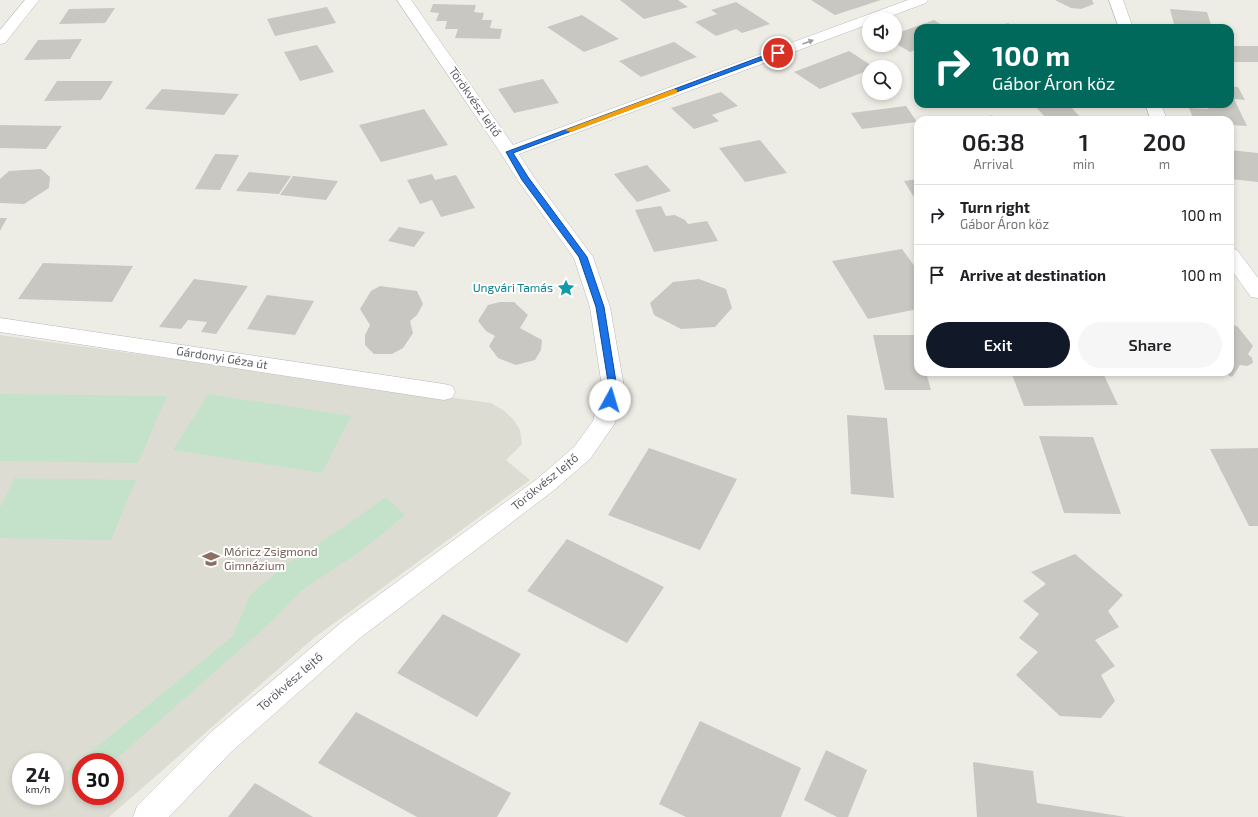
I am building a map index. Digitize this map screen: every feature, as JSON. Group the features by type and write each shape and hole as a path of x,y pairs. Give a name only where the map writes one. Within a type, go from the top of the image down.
{"street":[{"path":"0,40 32,0"},
{"name":"Törökvész lejtő","path":"148,817 221,742 351,630 545,485 582,453 604,423 613,388 600,307 583,257 525,178 509,152 404,0"},
{"path":"888,12 921,0"},
{"path":"1116,0 1125,24"},
{"path":"509,152 862,22"},
{"path":"1234,259 1258,292"},
{"name":"Gárdonyi Géza út","path":"0,325 444,392"}],"shaded area":[{"name":"Móricz Zsigmond Gimnázium","path":"0,335 491,403 503,410 513,419 520,430 522,444 506,460 530,480 315,637 124,804 124,753 72,753 72,805 123,805 109,817 0,817"}],"green space":[{"path":"0,394 167,396 138,463 0,461"},
{"path":"208,394 351,416 322,473 173,450"},
{"path":"15,478 136,480 111,540 0,538 0,507"},
{"path":"386,497 405,515 364,549 302,590 272,621 123,753 89,753 233,636 250,595 284,566 344,527"},
{"path":"72,767 72,779 66,772"}],"building":[{"path":"620,0 678,0 688,7 644,19"},
{"path":"811,0 881,0 835,15"},
{"path":"1055,0 1092,0 1094,4 1081,9 1071,8"},
{"path":"736,2 770,24 742,33 736,29 716,36 695,22 717,14 711,10"},
{"path":"433,4 476,5 474,12 484,13 482,20 492,20 490,28 502,29 500,39 455,38 458,29 445,29 447,21 436,21 439,13 430,12"},
{"path":"327,7 336,23 275,36 267,19"},
{"path":"115,8 105,23 59,24 69,9"},
{"path":"1170,9 1207,12 1211,24 1174,24"},
{"path":"582,15 619,39 584,52 547,27"},
{"path":"934,20 940,24 923,24"},
{"path":"914,27 914,50 910,52 902,47 902,31"},
{"path":"82,39 70,59 24,60 38,40"},
{"path":"674,42 697,57 641,77 619,61"},
{"path":"317,45 334,72 300,81 284,52"},
{"path":"1234,46 1258,46 1258,62 1234,62"},
{"path":"849,51 863,60 862,73 820,89 794,72"},
{"path":"543,79 559,103 514,113 498,89"},
{"path":"57,81 113,81 101,100 44,101"},
{"path":"1234,86 1238,87 1245,100 1234,99"},
{"path":"162,89 239,94 224,115 145,109"},
{"path":"721,92 738,106 712,115 719,121 694,129 671,108"},
{"path":"1234,99 1247,126 1234,125 1234,116 1192,116 1189,108 1234,108"},
{"path":"906,106 914,118 914,122 862,129 851,113"},
{"path":"1037,108 1072,108 1079,116 1044,116"},
{"path":"424,109 448,145 381,162 359,125"},
{"path":"0,125 62,126 46,149 0,148"},
{"path":"760,140 787,173 745,182 719,148"},
{"path":"1234,150 1258,153 1258,182 1234,179"},
{"path":"215,154 239,155 220,190 195,189"},
{"path":"647,165 671,191 637,202 614,174"},
{"path":"41,169 50,177 49,188 24,204 0,203 0,179 9,171"},
{"path":"249,172 291,176 279,194 236,191"},
{"path":"432,174 435,180 456,175 475,208 441,217 432,200 420,204 407,180"},
{"path":"293,176 338,181 326,200 280,195"},
{"path":"914,180 914,197 904,181"},
{"path":"661,206 666,216 675,215 685,220 688,224 707,221 718,241 654,252 635,210"},
{"path":"0,218 7,218 0,231"},
{"path":"399,227 425,232 414,247 388,241"},
{"path":"902,249 914,266 914,310 868,319 832,261"},
{"path":"43,263 133,266 112,302 18,299"},
{"path":"194,279 248,286 216,334 201,332 207,322 188,320 181,329 159,327"},
{"path":"699,279 726,289 732,308 715,327 681,329 654,315 650,303 673,282"},
{"path":"380,286 417,291 423,304 417,315 410,321 413,333 403,348 392,354 374,354 365,345 365,335 370,325 360,309 371,291"},
{"path":"267,295 314,301 295,335 247,329"},
{"path":"500,302 514,302 528,315 520,328 542,340 541,350 535,360 516,365 498,358 489,346 495,336 486,331 478,321 488,305"},
{"path":"1234,325 1238,327 1253,346 1248,354 1252,358 1253,363 1247,366 1240,365 1234,374"},
{"path":"873,335 914,335 914,376 927,376 931,390 885,390"},
{"path":"1013,376 1104,376 1118,405 1024,406"},
{"path":"847,415 887,418 894,498 851,494"},
{"path":"1039,436 1093,437 1121,514 1064,513"},
{"path":"649,448 737,479 700,550 608,515"},
{"path":"1258,448 1258,526 1249,526 1210,449"},
{"path":"567,539 664,587 627,643 527,591"},
{"path":"1075,554 1123,595 1108,611 1119,627 1095,640 1115,666 1101,675 1115,701 1101,718 1060,716 1016,675 1038,652 1019,638 1039,614 1023,601 1046,584 1031,572"},
{"path":"443,614 521,654 477,717 397,673"},
{"path":"356,712 511,793 497,817 417,817 318,763"},
{"path":"700,721 801,768 781,817 686,817 659,804"},
{"path":"826,750 867,770 848,817 837,817 804,800"},
{"path":"973,762 1033,771 1037,803 1126,817 977,817"},
{"path":"255,783 313,817 228,817"}],"slow traffic":[{"path":"569,130 674,91"}],"place":[{"name":"Ungvári Tamás","path":"566,288"},
{"name":"Móricz Zsigmond Gimnázium","path":"211,559"}],"route":[{"path":"610,400 613,388 600,307 583,257 525,178 509,152 778,53"}]}
